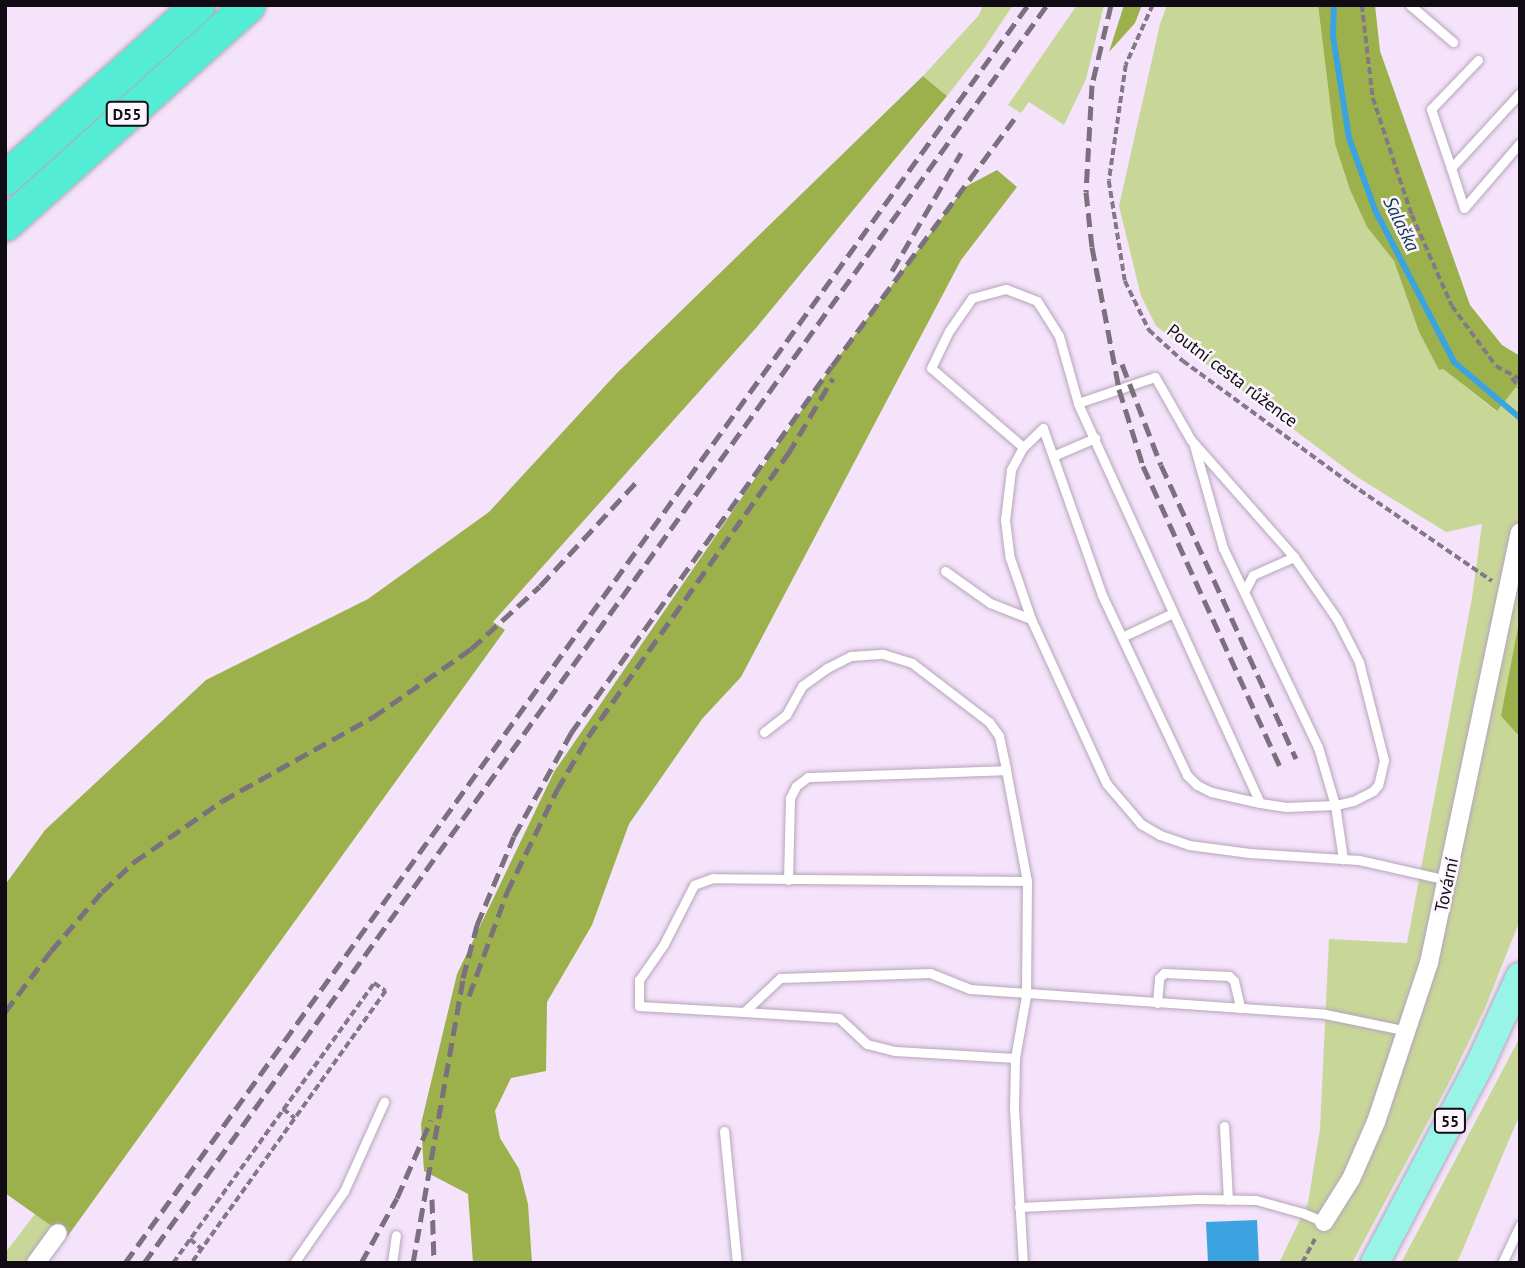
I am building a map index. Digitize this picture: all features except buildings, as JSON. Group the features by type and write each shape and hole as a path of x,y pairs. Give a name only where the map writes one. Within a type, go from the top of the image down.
{"highway":[{"name":"D55","path":"5,178 198,5"},
{"name":"D55","path":"5,224 248,5"}],"main road":[{"name":"55","path":"1375,1263 1481,1062 1520,977"}],"street":[{"name":"Tovární","path":"1324,1222 1351,1179 1371,1133 1429,963 1449,880 1506,590 1520,533"},
{"path":"36,1263 58,1233"}],"lane":[{"path":"1410,5 1452,41"},
{"path":"1478,60 1431,109 1464,208 1520,143"},
{"path":"1451,167 1520,93"},
{"path":"1023,447 931,368 949,331 972,298 1006,289 1037,302 1059,336 1078,403 1260,803"},
{"path":"1078,403 1155,377 1194,444 1294,557 1337,619 1359,662 1383,749 1383,771 1378,785 1366,795 1335,806 1286,807 1211,792 1197,785 1187,775 1102,595 1043,428 1023,447 1011,470 1004,520 1010,558 1031,619 1106,783 1142,824 1160,835 1217,850 1343,859 1449,880"},
{"path":"1053,456 1095,438"},
{"path":"1194,444 1223,548 1318,747 1335,806 1343,859"},
{"path":"1244,592 1253,575 1294,557"},
{"path":"945,571 990,603 1031,619"},
{"path":"1122,637 1173,613"},
{"path":"764,732 786,715 802,685 827,668 851,656 883,654 912,663 989,722 999,736 1027,881 1026,996 1015,1058 1014,1108 1023,1263"},
{"path":"788,880 790,798 796,786 808,777 1006,770"},
{"path":"1015,1058 895,1051 867,1044 839,1018 639,1006 639,980 664,944 694,885 713,878 1027,881"},
{"path":"744,1012 779,978 930,973 971,989 1026,996 1325,1014 1408,1031"},
{"path":"1157,1003 1159,978 1164,973 1216,975 1229,976 1234,981 1240,1009"},
{"path":"294,1263 344,1191 384,1102"},
{"path":"1224,1126 1228,1200"},
{"path":"724,1131 737,1263"},
{"path":"1019,1207 1256,1200 1324,1222"},
{"path":"1502,1263 1520,1225"},
{"path":"392,1263 396,1235"}],"path":[{"name":"Poutní cesta růžence","path":"1153,5 1126,65 1108,181 1125,281 1149,330 1183,361 1351,484 1506,590"},
{"path":"1362,5 1373,98 1412,215 1452,306 1496,366 1520,388"},
{"path":"1512,378 1520,379"},
{"path":"173,1263 374,983 386,991 192,1263"},
{"path":"283,1110 295,1118"},
{"path":"1302,1263 1324,1222"},
{"path":"190,1239 202,1249"}],"green space":[{"path":"983,5 1013,5 983,50 947,96 923,76 979,15"},
{"path":"1077,5 1104,5 1086,79 1064,125 1029,102 1021,113 1008,105"},
{"path":"1124,5 1142,5 1135,23 1109,52"},
{"path":"1167,5 1318,5 1335,144 1350,190 1367,227 1394,261 1419,332 1439,369 1443,369 1496,411 1520,382 1520,920 1485,1008 1450,1081 1352,1263 1279,1263 1308,1203 1320,1129 1329,939 1407,943 1472,598 1482,524 1446,532 1357,477 1156,326 1141,296 1119,206 1160,24"},
{"path":"1318,5 1375,5 1380,51 1470,305 1502,345 1520,356 1520,382 1497,411 1443,369 1439,370 1419,332 1394,261 1367,227 1350,190 1335,144"},
{"path":"923,76 947,96 756,328 493,622 505,630 67,1237 5,1193 5,885 45,830 206,680 368,599 489,512 617,373"},
{"path":"997,170 1017,187 961,260 741,677 702,719 629,824 592,925 547,1002 546,1071 511,1078 495,1111 500,1138 519,1169 528,1204 532,1263 473,1263 468,1194 424,1171 421,1124 457,974 554,772 832,366 965,187"},
{"path":"1520,617 1520,737 1501,716"},
{"path":"1520,1037 1520,1114 1457,1263 1401,1263"},
{"path":"35,1214 54,1228 27,1263 5,1263 5,1253"}],"water":[{"path":"1257,1220 1259,1263 1208,1263 1206,1222"}],"waterway":[{"name":"Salaška","path":"1334,5 1333,36 1349,138 1375,210 1454,362 1520,418"}],"railway":[{"path":"125,1263 1028,5"},
{"path":"144,1263 1047,5"},
{"path":"1111,5 1092,85 1086,192 1092,247 1119,389 1143,466 1280,766"},
{"path":"413,1263 463,978 477,925 514,836 571,733 832,366 1014,119"},
{"path":"892,271 961,153"},
{"path":"1122,364 1161,465 1296,758"},
{"path":"469,996 507,892 557,790 588,737 788,454 833,378"},
{"path":"5,1012 51,951 102,892 134,862 222,801 373,717 471,649 540,586 638,480"},
{"path":"361,1263 397,1198 431,1120"},
{"path":"432,1199 434,1263"}]}
